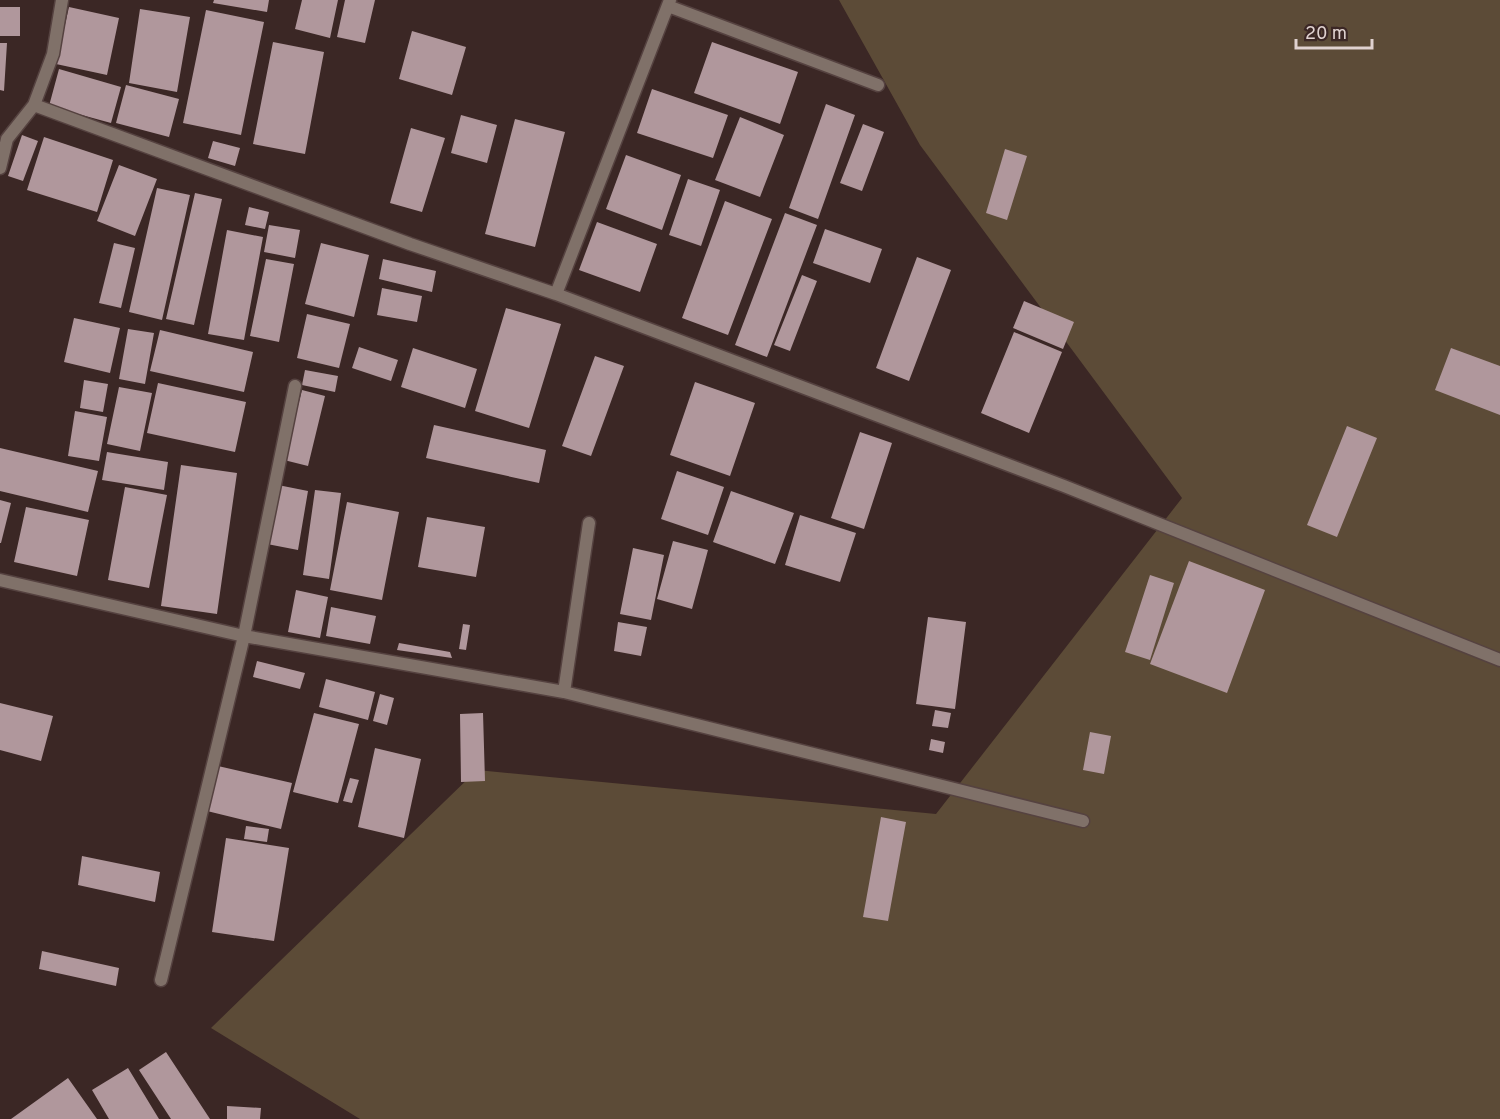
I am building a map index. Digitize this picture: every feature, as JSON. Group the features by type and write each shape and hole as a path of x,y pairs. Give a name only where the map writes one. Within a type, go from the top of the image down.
{"street":[{"path":"0,168 3,140 34,105 53,54 62,0"},
{"path":"556,294 669,3 878,85"},
{"path":"34,105 410,244 556,294 1064,486 1500,660"},
{"path":"161,980 244,636 295,386"},
{"path":"564,692 589,523"},
{"path":"0,580 244,636 564,692 1083,821"}],"shaded area":[{"path":"839,0 1500,0 1500,1119 360,1119 211,1028 477,770 936,814 1182,498 920,145"}],"building":[{"path":"214,0 269,0 267,12 213,3"},
{"path":"302,0 338,0 330,38 295,29"},
{"path":"345,0 375,0 365,43 337,37"},
{"path":"0,7 20,7 20,36 0,36"},
{"path":"69,7 119,18 107,75 56,64"},
{"path":"140,9 190,17 177,92 129,83"},
{"path":"206,10 264,22 241,135 183,123"},
{"path":"412,31 466,47 452,95 399,79"},
{"path":"273,42 324,52 305,154 253,144"},
{"path":"712,42 798,72 780,124 694,93"},
{"path":"0,43 7,43 4,91 0,90"},
{"path":"59,69 121,87 111,123 49,106"},
{"path":"126,85 179,99 169,137 116,123"},
{"path":"652,89 728,115 713,158 637,133"},
{"path":"826,104 855,115 818,219 789,208"},
{"path":"461,115 497,125 487,163 451,153"},
{"path":"740,117 784,135 760,197 715,180"},
{"path":"515,119 565,132 535,247 485,234"},
{"path":"863,124 884,132 862,191 840,183"},
{"path":"411,128 445,138 422,212 390,203"},
{"path":"22,135 38,141 23,181 8,176"},
{"path":"44,137 113,160 97,212 27,190"},
{"path":"213,141 240,148 235,166 208,158"},
{"path":"1005,149 1027,156 1007,220 986,213"},
{"path":"626,155 681,175 662,230 606,209"},
{"path":"119,165 157,179 135,236 97,221"},
{"path":"688,179 720,190 701,246 669,235"},
{"path":"157,188 190,195 162,320 129,312"},
{"path":"195,193 222,199 194,325 166,319"},
{"path":"725,201 772,219 728,335 682,318"},
{"path":"249,207 269,212 265,229 245,225"},
{"path":"785,213 817,225 767,357 735,345"},
{"path":"597,222 657,244 640,292 579,270"},
{"path":"269,225 300,230 295,258 264,252"},
{"path":"825,229 882,249 870,283 813,263"},
{"path":"227,230 263,237 244,340 208,334"},
{"path":"114,243 135,248 121,308 99,303"},
{"path":"321,243 369,255 354,317 305,304"},
{"path":"917,257 951,270 909,381 876,368"},
{"path":"266,259 294,264 279,342 250,336"},
{"path":"383,259 436,271 432,292 379,279"},
{"path":"802,275 817,281 790,351 774,345"},
{"path":"382,288 422,296 417,322 377,315"},
{"path":"1024,301 1074,322 1063,349 1013,328"},
{"path":"506,308 561,324 529,428 475,411"},
{"path":"307,314 350,324 339,368 297,358"},
{"path":"74,318 120,328 110,373 64,362"},
{"path":"128,329 154,333 145,384 119,379"},
{"path":"160,330 253,352 244,392 150,371"},
{"path":"1014,332 1062,352 1029,433 981,413"},
{"path":"359,347 398,360 391,381 352,368"},
{"path":"413,348 477,369 465,408 401,387"},
{"path":"1451,348 1500,366 1500,415 1435,390"},
{"path":"595,356 624,366 591,456 562,446"},
{"path":"305,370 338,376 335,392 302,385"},
{"path":"84,380 108,384 103,412 80,408"},
{"path":"695,382 755,403 730,476 670,455"},
{"path":"158,383 246,402 235,452 147,433"},
{"path":"119,387 152,393 140,451 107,444"},
{"path":"302,390 325,396 308,466 284,460"},
{"path":"75,411 107,417 99,461 68,456"},
{"path":"434,425 546,450 539,483 426,458"},
{"path":"1347,426 1377,438 1337,537 1307,525"},
{"path":"860,432 892,443 864,529 831,518"},
{"path":"0,448 98,471 88,512 0,491"},
{"path":"107,452 168,462 164,490 102,480"},
{"path":"181,465 237,473 217,614 161,606"},
{"path":"677,471 724,487 708,535 661,519"},
{"path":"278,485 308,491 298,550 267,544"},
{"path":"125,487 167,495 149,588 108,580"},
{"path":"315,490 341,493 329,579 303,575"},
{"path":"731,491 794,513 775,564 713,542"},
{"path":"0,500 11,503 1,543 0,543"},
{"path":"347,502 399,512 382,600 330,590"},
{"path":"26,507 89,520 77,576 14,562"},
{"path":"800,515 856,533 840,582 785,565"},
{"path":"427,517 485,527 476,577 418,567"},
{"path":"673,541 708,550 692,609 657,599"},
{"path":"633,548 664,555 651,620 620,614"},
{"path":"1189,561 1265,590 1227,693 1150,664"},
{"path":"1150,575 1174,583 1150,660 1125,652"},
{"path":"296,590 328,597 320,638 288,632"},
{"path":"331,607 376,616 370,644 326,636"},
{"path":"928,617 966,622 955,709 916,704"},
{"path":"618,622 647,627 641,656 614,651"},
{"path":"463,624 470,625 466,650 459,649"},
{"path":"399,643 450,652 452,658 397,650"},
{"path":"257,661 305,673 300,689 253,677"},
{"path":"326,679 375,692 368,720 319,707"},
{"path":"380,694 394,698 387,725 373,721"},
{"path":"0,703 53,716 41,761 0,750"},
{"path":"935,710 951,713 948,728 932,726"},
{"path":"314,713 359,724 338,803 293,792"},
{"path":"483,713 485,781 461,782 460,714"},
{"path":"1090,732 1111,736 1104,774 1083,770"},
{"path":"931,739 945,742 943,753 929,750"},
{"path":"375,748 421,759 404,838 358,827"},
{"path":"218,766 292,783 281,829 207,811"},
{"path":"350,778 359,780 352,803 343,801"},
{"path":"881,817 906,822 888,921 863,917"},
{"path":"246,826 269,829 267,842 244,839"},
{"path":"226,838 289,848 274,941 212,932"},
{"path":"82,856 160,872 155,902 78,885"},
{"path":"42,951 119,968 116,986 39,969"},
{"path":"166,1052 210,1119 171,1119 139,1070"},
{"path":"128,1068 159,1119 109,1119 92,1090"},
{"path":"68,1078 97,1119 11,1119"},
{"path":"227,1106 261,1108 260,1119 227,1119"}]}
